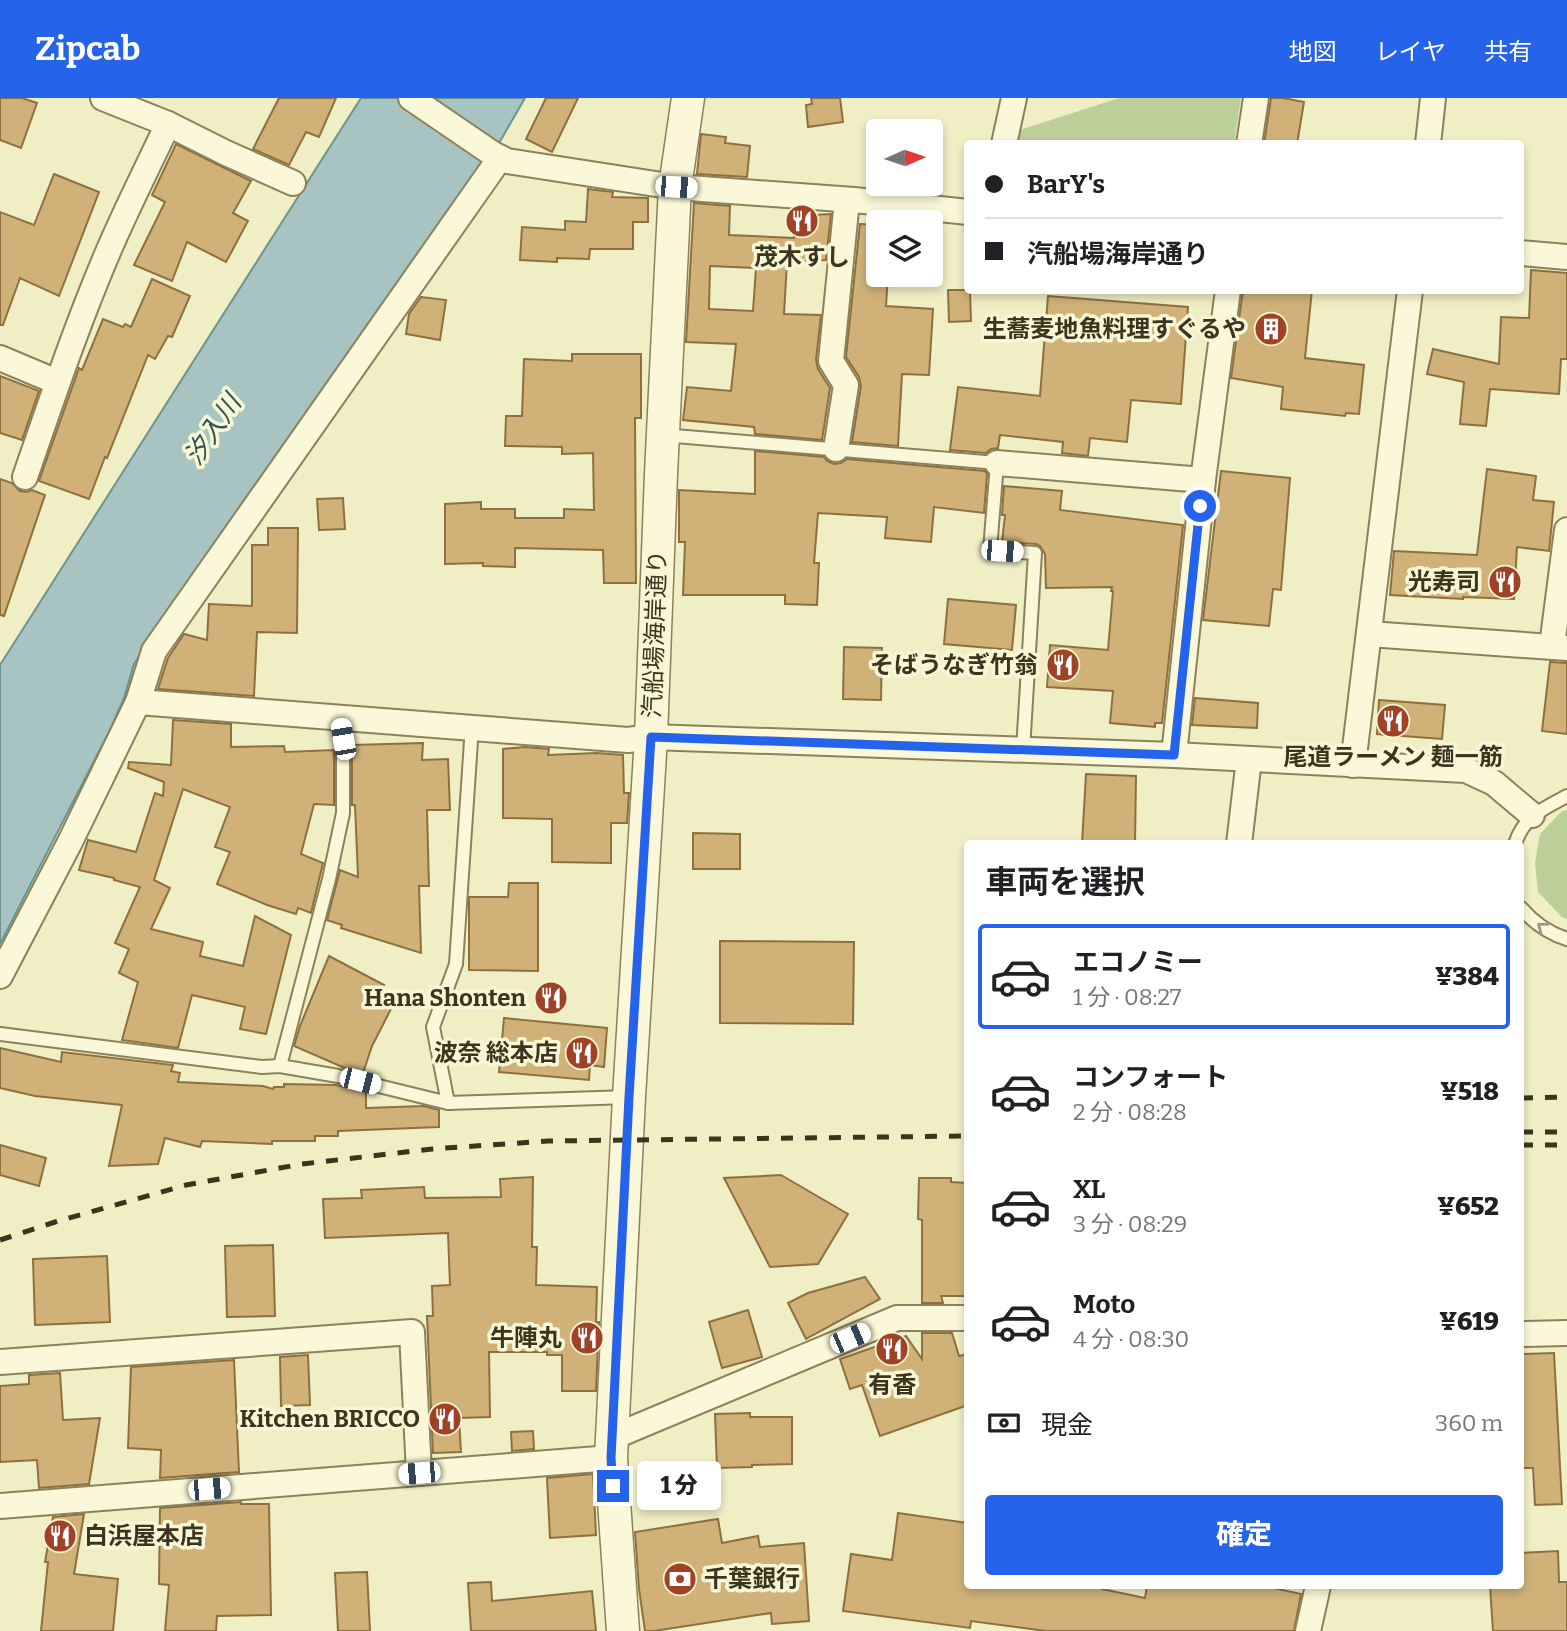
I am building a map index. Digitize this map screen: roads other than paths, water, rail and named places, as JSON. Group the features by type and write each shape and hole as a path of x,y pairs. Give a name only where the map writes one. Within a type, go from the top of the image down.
{"street":[{"path":"103,98 168,124 293,183"},
{"path":"411,98 507,161 676,187 964,212"},
{"name":"汽船場海岸通り","path":"623,1631 612,1448 629,1097 651,737 676,187 688,98"},
{"path":"1004,140 1014,98"},
{"path":"1250,140 1256,98"},
{"path":"1428,140 1433,98"},
{"path":"25,477 57,382 111,244 168,124"},
{"path":"0,976 70,842 138,702 154,651 496,156"},
{"path":"836,449 846,385 831,361 847,200"},
{"path":"1524,253 1567,257"},
{"path":"1174,755 1203,481 1226,294"},
{"path":"1353,765 1410,294"},
{"path":"0,358 57,382"},
{"path":"997,463 1203,481"},
{"path":"1369,634 1560,647 1567,530"},
{"path":"138,702 628,740 651,737 1174,755 1466,770 1494,783 1532,815"},
{"path":"1239,840 1249,759"},
{"path":"0,1506 419,1473 612,1448 897,1318 964,1318"},
{"path":"0,1363 412,1332 419,1473"},
{"path":"1524,1334 1567,1333"},
{"path":"1308,1631 1317,1589"}],"lane":[{"path":"663,435 997,463 990,550 1035,553 1023,750"},
{"path":"281,1066 329,879 343,813 343,739 339,716"},
{"path":"448,1103 433,1027 456,964 472,726"},
{"path":"1516,840 1532,815 1567,796"},
{"path":"1524,911 1552,935 1567,939"},
{"path":"0,1034 262,1068 281,1066 338,1076 448,1103 629,1097"}],"water":[{"name":"汐入川","path":"361,98 525,98 487,164 134,664 124,698 110,730 0,944 0,665"}],"railway":[{"path":"1524,1098 1567,1097"},
{"path":"1524,1132 1567,1132"},
{"path":"0,1240 186,1185 302,1164 432,1149 548,1141 964,1136"},
{"path":"1524,1145 1567,1145"}],"place":[{"name":"茂木すし","path":"802,221"},
{"name":"生蕎麦地魚料理すぐるや","path":"1271,329"},
{"name":"光寿司","path":"1505,582"},
{"name":"そばうなぎ竹翁","path":"1063,665"},
{"name":"尾道ラーメン 麺一筋","path":"1393,721"},
{"name":"Hana Shonten","path":"551,998"},
{"name":"波奈 総本店","path":"582,1053"},
{"name":"牛陣丸","path":"587,1338"},
{"name":"有香","path":"892,1349"},
{"name":"Kitchen BRICCO","path":"445,1419"},
{"name":"白浜屋本店","path":"60,1536"},
{"name":"千葉銀行","path":"680,1579"}]}
